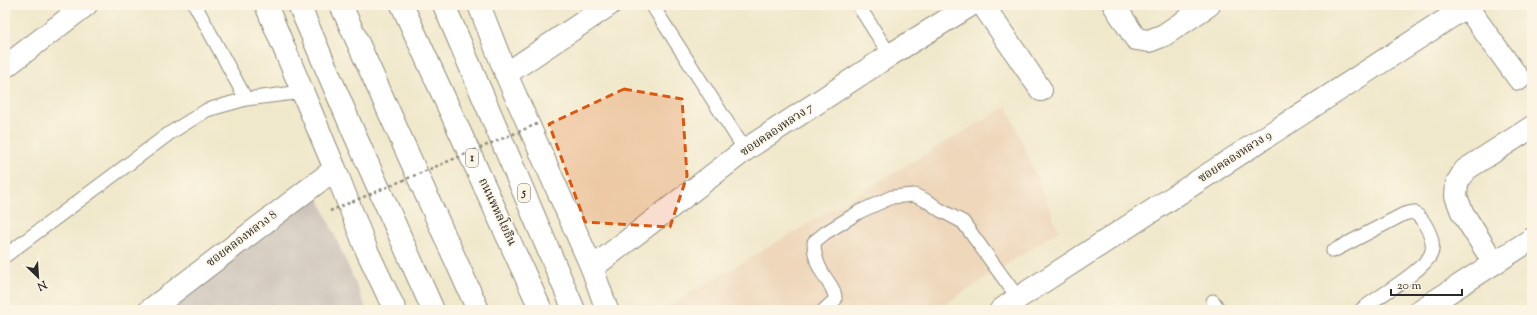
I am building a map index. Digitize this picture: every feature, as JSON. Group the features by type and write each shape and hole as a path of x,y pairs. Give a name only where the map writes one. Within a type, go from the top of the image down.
{"main road":[{"path":"5,67 86,5"},
{"path":"266,5 367,251 394,310"},
{"path":"299,5 433,310"},
{"path":"341,5 478,310"},
{"name":"ถนนพหลโยธิน","path":"402,5 541,310"},
{"name":"5","path":"444,5 574,310"},
{"path":"479,5 506,74 592,268 607,310"},
{"path":"506,74 608,5"},
{"name":"ซอยคลองหลวง 7","path":"592,268 745,150 890,55 971,5"},
{"path":"983,5 1041,90"},
{"path":"1114,5 1136,39 1148,41 1164,35 1209,5"},
{"path":"1468,6 1519,79"},
{"name":"ซอยคลองหลวง 9","path":"1010,304 1468,6"},
{"path":"1494,263 1462,212 1456,196 1457,182 1465,170 1532,127"},
{"name":"ซอยคลองหลวง 8","path":"150,310 334,169"},
{"path":"1421,310 1532,238"}],"lane":[{"path":"195,5 246,99"},
{"path":"652,5 745,150"},
{"path":"858,5 890,55"},
{"path":"5,256 170,132 207,110 246,99 302,92"},
{"path":"824,310 835,300 836,293 821,271 814,253 814,242 825,233 865,209 892,197 914,195 963,222 1010,304"},
{"path":"1333,252 1404,214 1413,212 1423,220 1433,246 1430,255 1422,266 1361,310"}],"path":[{"path":"330,211 537,124"}],"highlighted area":[{"path":"624,89 682,99 687,176 670,227 585,222 549,124"}],"shaded area":[{"path":"1007,106 1059,231 936,310 662,310"},
{"path":"313,185 367,310 153,310"}]}
